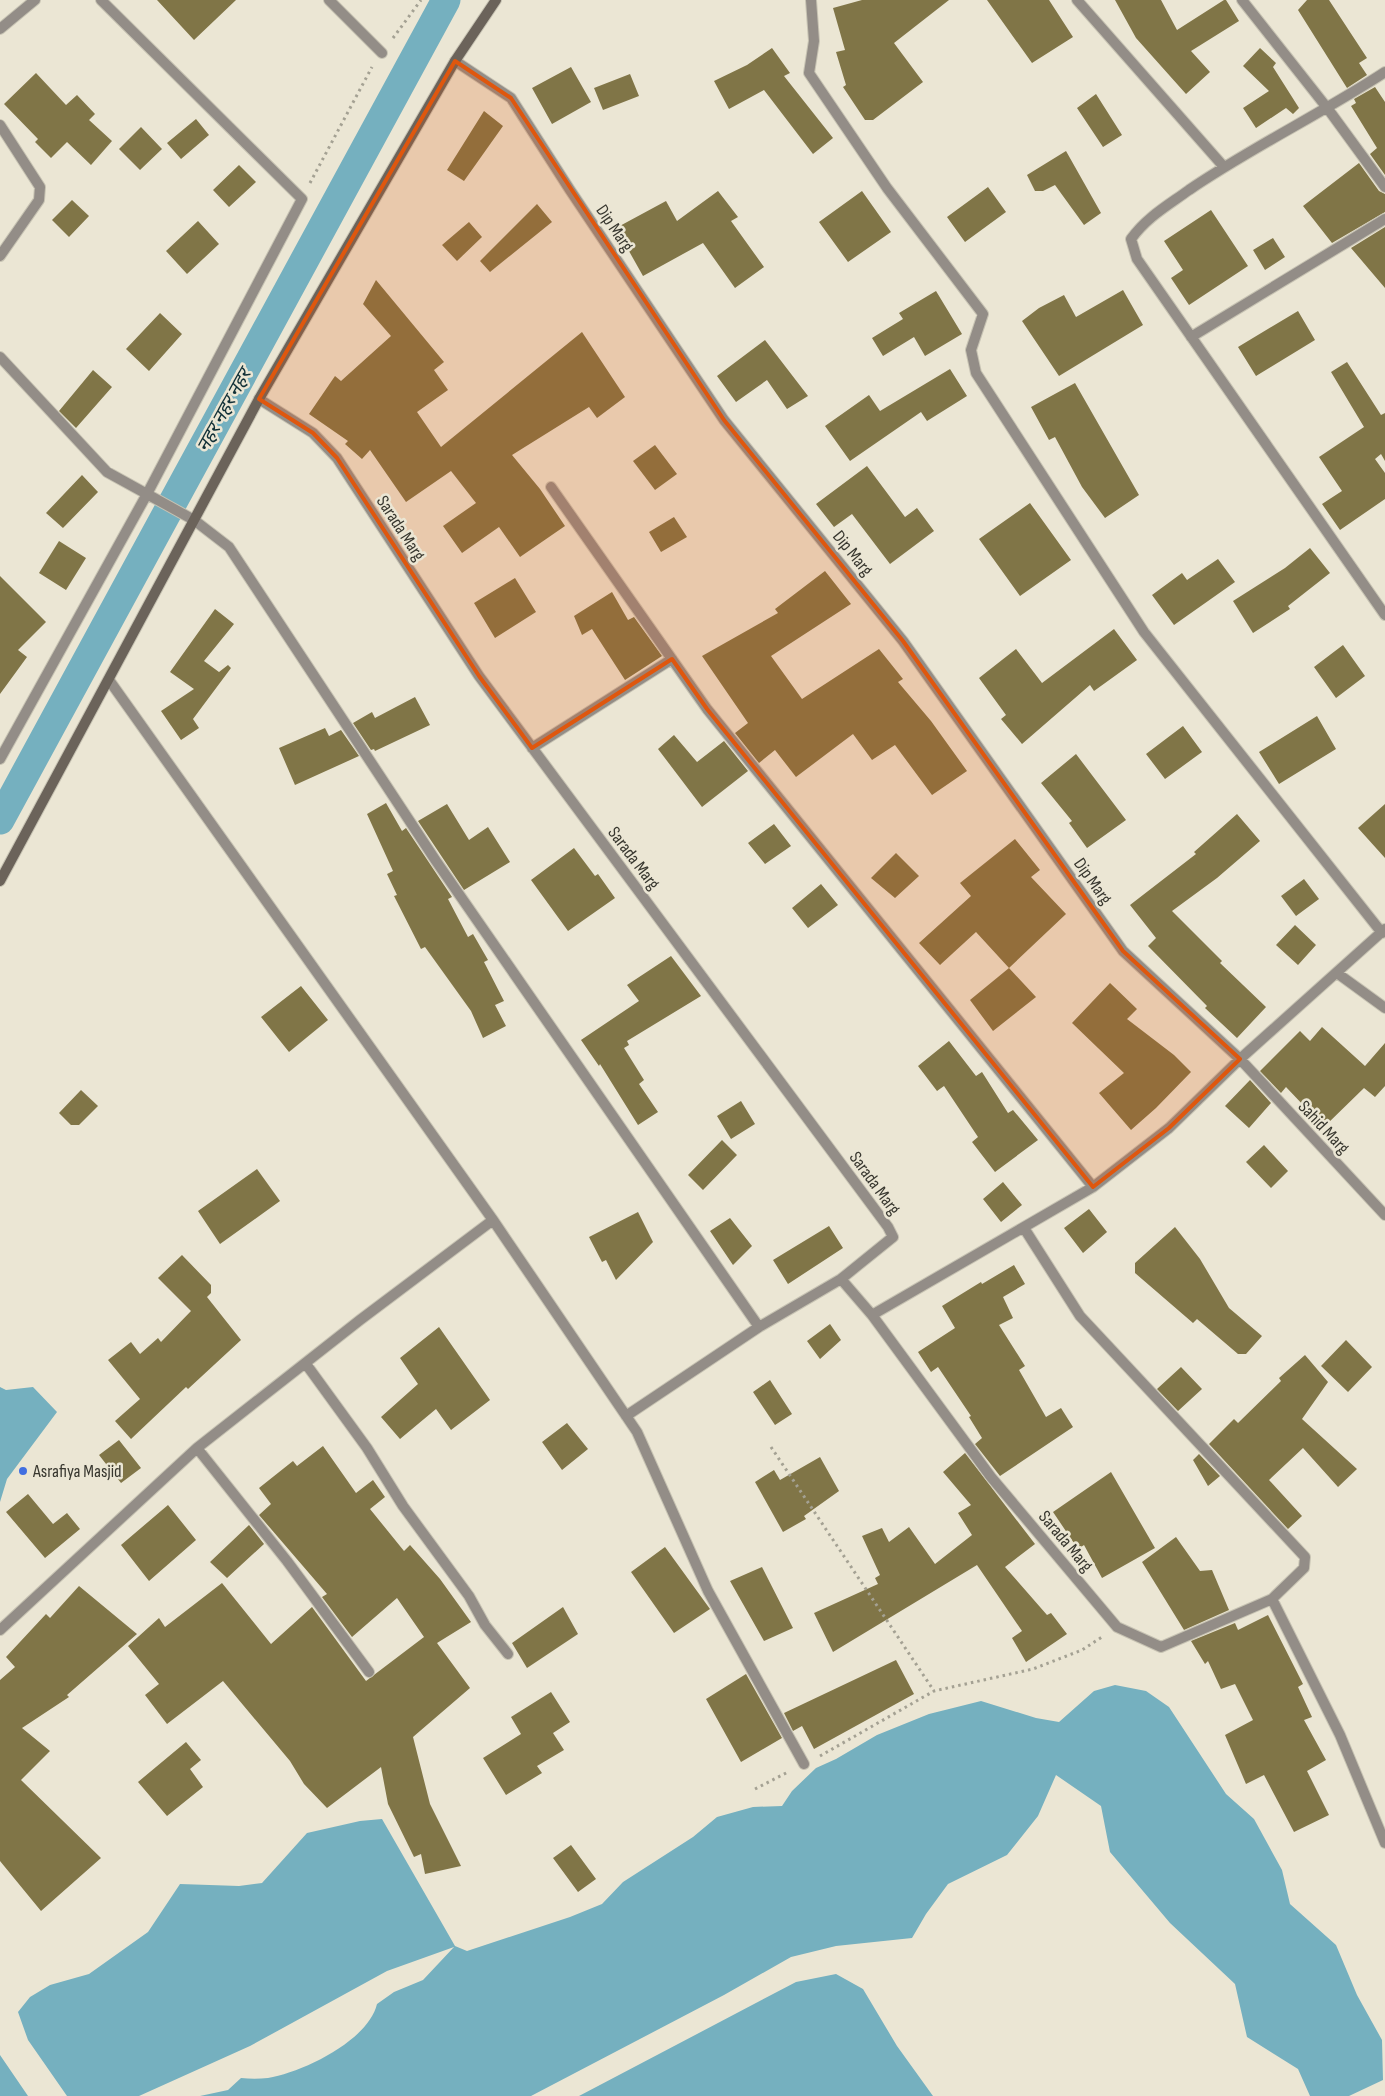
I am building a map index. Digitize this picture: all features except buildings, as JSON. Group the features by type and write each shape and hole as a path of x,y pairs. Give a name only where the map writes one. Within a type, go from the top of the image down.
{"main road":[{"path":"0,882 260,399 455,61 496,0"}],"street":[{"path":"0,29 34,0"},
{"path":"0,759 150,496 302,199 102,0"},
{"path":"329,0 382,53"},
{"path":"811,0 814,41 809,73 887,188 983,314 971,350 976,373 1144,632 1383,931 1240,1059 1169,1128 1093,1187 872,1315"},
{"path":"1077,0 1224,166"},
{"path":"1242,0 1328,109 1385,187"},
{"name":"Dip Marg","path":"455,61 511,98 570,190 724,420 903,641 1123,951 1240,1059"},
{"path":"1385,72 1328,109 1224,166 1143,222 1131,239 1137,259 1385,615"},
{"path":"0,125 40,187 39,200 0,256"},
{"path":"1191,337 1385,219"},
{"path":"0,356 107,472 194,520 229,547 436,861 759,1327"},
{"name":"Sarada Marg","path":"260,399 313,433 337,458 479,676 888,1227 893,1236 841,1279 872,1315 991,1477 1117,1627 1161,1647 1272,1599"},
{"path":"551,487 707,709 1093,1187"},
{"path":"532,748 672,659"},
{"path":"109,680 493,1220 637,1432 708,1591 804,1764"},
{"path":"1336,973 1385,1008"},
{"name":"Sahid Marg","path":"1240,1059 1385,1216"},
{"path":"0,1630 196,1448 493,1220"},
{"path":"1024,1228 1080,1316 1305,1557 1304,1568 1272,1599 1340,1735 1385,1843"},
{"path":"626,1416 759,1327 841,1279"},
{"path":"306,1364 367,1448 403,1506 469,1596 484,1625 508,1654"},
{"path":"196,1448 287,1561 369,1672"}],"path":[{"path":"302,199 374,63 421,0"},
{"path":"771,1447 934,1691"},
{"path":"755,1789 853,1739 934,1691 1033,1668 1082,1650 1117,1627"}],"highlighted area":[{"path":"455,61 511,98 724,420 903,641 1123,951 1240,1059 1169,1128 1093,1187 707,709 672,659 532,748 479,676 337,458 313,433 259,399"}],"water":[{"path":"0,1387 6,1390 33,1387 57,1412 7,1479 0,1502"},
{"path":"1115,1685 1146,1691 1169,1707 1226,1794 1254,1819 1282,1870 1290,1904 1336,1945 1357,1995 1382,2040 1383,2080 1349,2096 1310,2096 1298,2069 1247,2037 1235,1984 1170,1923 1110,1852 1101,1806 1056,1775 1038,1816 1007,1855 948,1884 926,1914 912,1938 836,1946 791,1957 724,1995 531,2096 200,2096 228,2090 241,2078 265,2078 282,2075 332,2053 361,2030 371,2018 377,2004 394,1992 423,1980 454,1947 387,1971 250,2046 139,2096 67,2096 28,2040 18,2012 30,1997 50,1985 89,1974 148,1932 180,1884 239,1886 262,1883 307,1833 360,1821 382,1819 455,1946 467,1951 570,1917 602,1904 623,1882 693,1837 717,1817 753,1807 782,1806 792,1791 816,1768 836,1759 877,1735 929,1714 981,1701 1036,1718 1059,1722 1094,1691"},
{"path":"836,1974 863,1989 897,2046 933,2096 579,2096 796,1982"},
{"path":"0,2055 28,2096 0,2096"}],"waterway":[{"name":"नहर नहर नहर","path":"0,820 446,0"}],"place":[{"name":"Asrafiya Masjid","path":"23,1471"}]}
